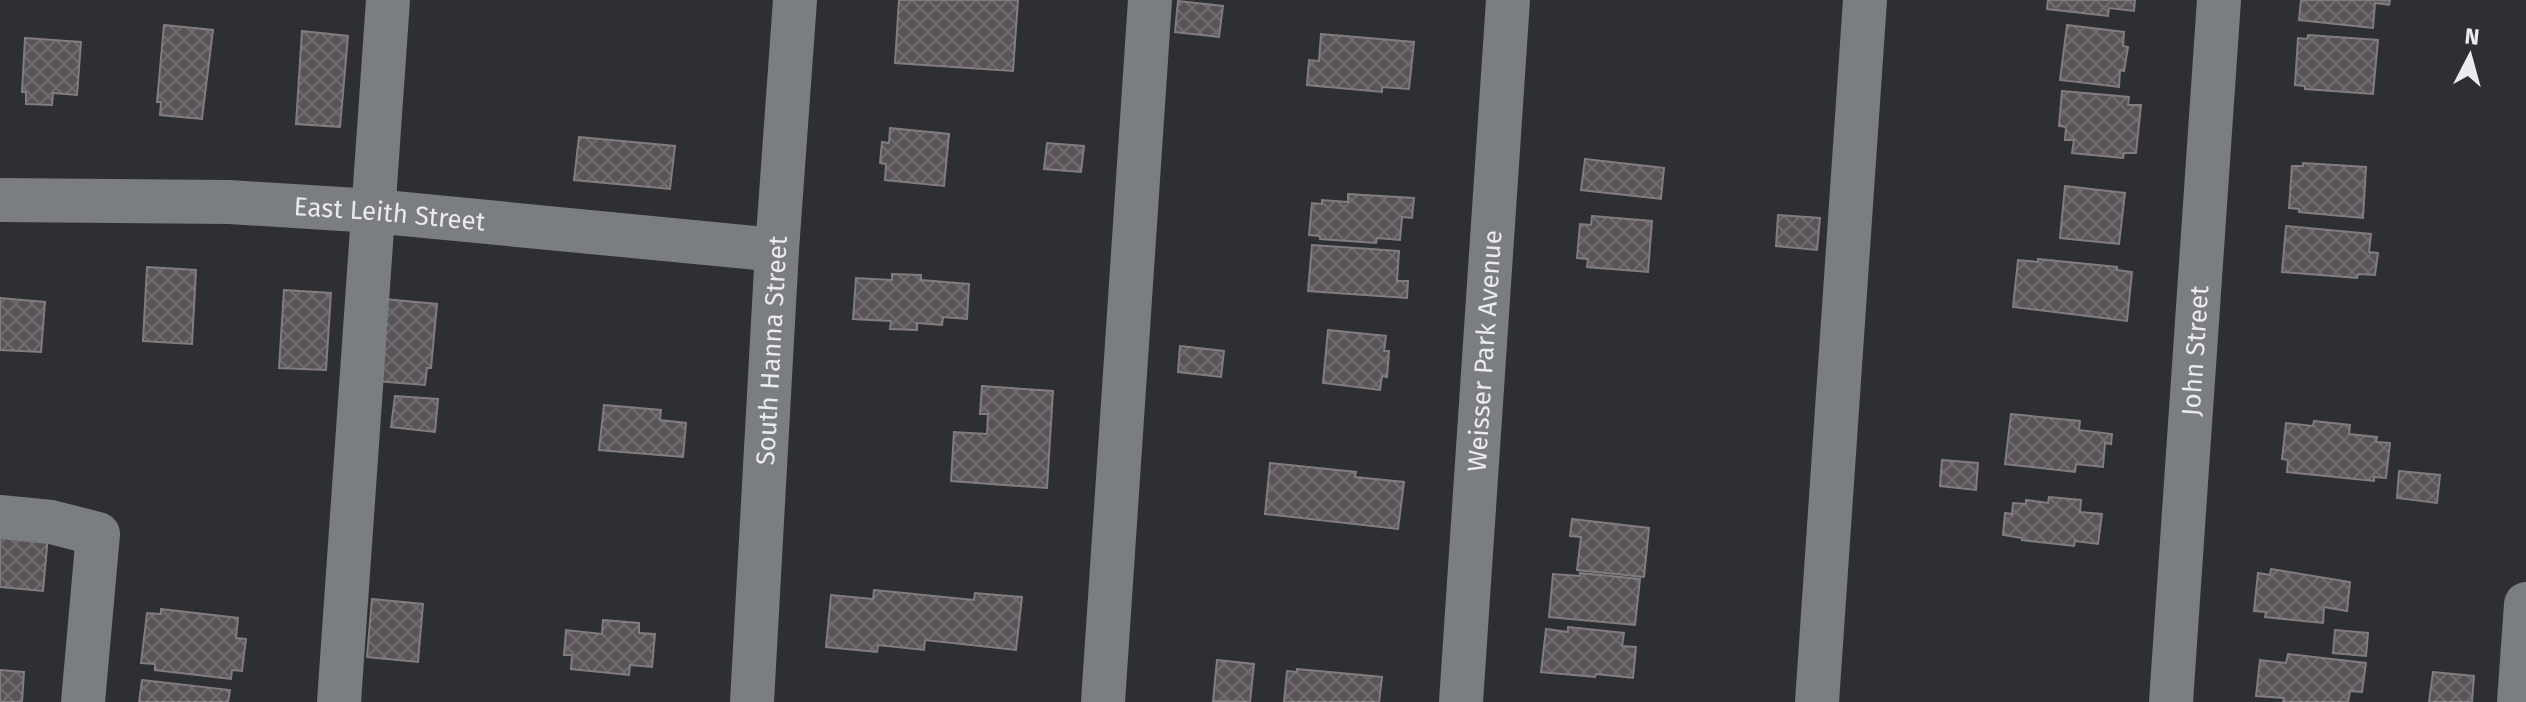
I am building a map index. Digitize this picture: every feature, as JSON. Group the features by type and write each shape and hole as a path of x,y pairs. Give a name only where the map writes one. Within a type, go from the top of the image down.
{"street":[{"path":"339,702 388,0"},
{"name":"South Hanna Street","path":"752,702 777,250 795,0"},
{"path":"1103,702 1150,0"},
{"name":"Weisser Park Avenue","path":"1461,702 1508,0"},
{"path":"1817,702 1865,0"},
{"name":"John Street","path":"2171,702 2219,0"},
{"name":"East Leith Street","path":"0,200 229,202 373,211 777,250"},
{"path":"0,517 51,522 98,534 83,702"},
{"path":"2519,702 2526,604"}],"building":[{"path":"899,0 1018,0 1013,71 895,63"},
{"path":"2048,0 2135,0 2134,11 2109,8 2108,16 2047,9"},
{"path":"2301,0 2390,0 2389,5 2375,3 2373,28 2299,20"},
{"path":"1178,1 1223,6 1219,37 1175,32"},
{"path":"164,25 213,30 202,119 160,115 161,102 157,102"},
{"path":"2067,25 2124,32 2123,46 2128,47 2124,71 2120,70 2119,87 2060,80"},
{"path":"302,31 348,36 340,127 296,124"},
{"path":"1321,34 1414,42 1409,89 1382,87 1382,92 1307,85 1309,60 1319,61"},
{"path":"2308,35 2378,40 2373,94 2305,89 2305,86 2295,85 2298,38 2307,39"},
{"path":"25,38 81,42 77,95 53,93 52,105 26,104 26,92 22,92"},
{"path":"2062,91 2129,97 2128,105 2141,105 2136,153 2124,153 2123,158 2072,153 2074,140 2065,140 2066,127 2059,126"},
{"path":"890,128 949,134 944,186 885,180 886,164 880,163 882,142 889,143"},
{"path":"579,137 675,146 670,189 574,180"},
{"path":"1047,143 1084,146 1081,172 1044,169"},
{"path":"1585,159 1664,168 1661,199 1581,190"},
{"path":"2303,163 2366,167 2363,218 2299,212 2299,209 2289,208 2292,166 2303,166"},
{"path":"2065,186 2125,193 2119,244 2060,238"},
{"path":"1348,194 1414,198 1412,218 1402,217 1400,240 1377,238 1376,243 1320,239 1320,236 1309,235 1312,203 1322,204 1322,200 1348,202"},
{"path":"1778,215 1820,218 1817,250 1776,246"},
{"path":"1592,216 1652,221 1648,272 1587,267 1588,259 1577,258 1580,224 1591,225"},
{"path":"2286,226 2371,234 2369,252 2378,253 2375,275 2358,274 2357,278 2282,272"},
{"path":"1312,245 1399,251 1397,281 1408,281 1407,298 1308,291"},
{"path":"2038,259 2117,267 2117,270 2132,272 2127,321 2013,307 2018,260 2038,262"},
{"path":"147,267 196,270 192,344 143,341"},
{"path":"892,274 921,275 921,280 969,284 967,319 943,317 942,325 917,323 917,330 890,329 891,321 853,319 856,278 892,280"},
{"path":"284,290 331,293 326,370 279,368"},
{"path":"0,298 45,302 41,352 0,350"},
{"path":"384,299 437,304 431,368 427,368 425,385 376,381"},
{"path":"1328,330 1386,336 1384,351 1389,351 1387,377 1382,376 1380,390 1323,383"},
{"path":"1180,346 1224,351 1221,377 1178,372"},
{"path":"982,386 1053,391 1047,488 951,481 954,432 987,434 988,414 980,414"},
{"path":"395,396 438,399 435,432 391,427"},
{"path":"604,405 661,410 660,420 686,423 683,457 599,450"},
{"path":"2011,414 2080,421 2079,430 2112,434 2111,444 2105,443 2103,467 2076,464 2075,472 2005,464"},
{"path":"2314,421 2350,425 2349,434 2377,437 2376,442 2390,443 2386,478 2374,477 2374,481 2287,472 2288,460 2282,459 2286,423 2313,426"},
{"path":"1942,460 1978,463 1976,490 1940,486"},
{"path":"1270,463 1356,472 1355,477 1404,482 1398,529 1265,514"},
{"path":"2399,471 2440,475 2437,503 2397,498"},
{"path":"2049,497 2081,500 2080,512 2102,514 2098,544 2075,541 2074,546 2003,535 2005,513 2012,514 2013,503 2026,504 2026,500 2048,503"},
{"path":"1572,519 1649,528 1644,577 1577,570 1581,537 1570,536"},
{"path":"0,532 48,536 43,591 0,587"},
{"path":"2271,569 2350,582 2347,611 2324,607 2323,623 2265,617 2266,612 2254,611 2258,573 2270,575"},
{"path":"1580,573 1640,579 1635,625 1549,617 1553,574 1580,576"},
{"path":"874,590 974,600 975,593 1022,597 1016,650 925,640 924,650 878,645 877,652 826,647 831,595 873,599"},
{"path":"372,599 423,604 418,662 367,657"},
{"path":"161,609 238,618 236,638 246,639 242,671 232,670 231,679 155,670 155,664 141,663 147,613 161,614"},
{"path":"603,620 639,623 639,633 655,634 652,667 630,665 629,675 571,669 572,655 564,655 566,630 602,634"},
{"path":"1568,627 1624,633 1622,646 1636,647 1633,678 1541,672 1546,629 1568,632"},
{"path":"2335,630 2368,633 2366,656 2333,653"},
{"path":"2288,654 2366,663 2362,692 2350,691 2348,702 2283,702 2284,698 2256,696 2260,660 2286,663"},
{"path":"1217,660 1254,664 1250,702 1213,701"},
{"path":"1297,669 1382,677 1379,702 1284,702 1287,671 1297,672"},
{"path":"0,670 24,672 22,702 0,702"},
{"path":"2433,672 2474,676 2472,702 2429,702"},
{"path":"142,680 230,690 228,702 139,702"}]}
